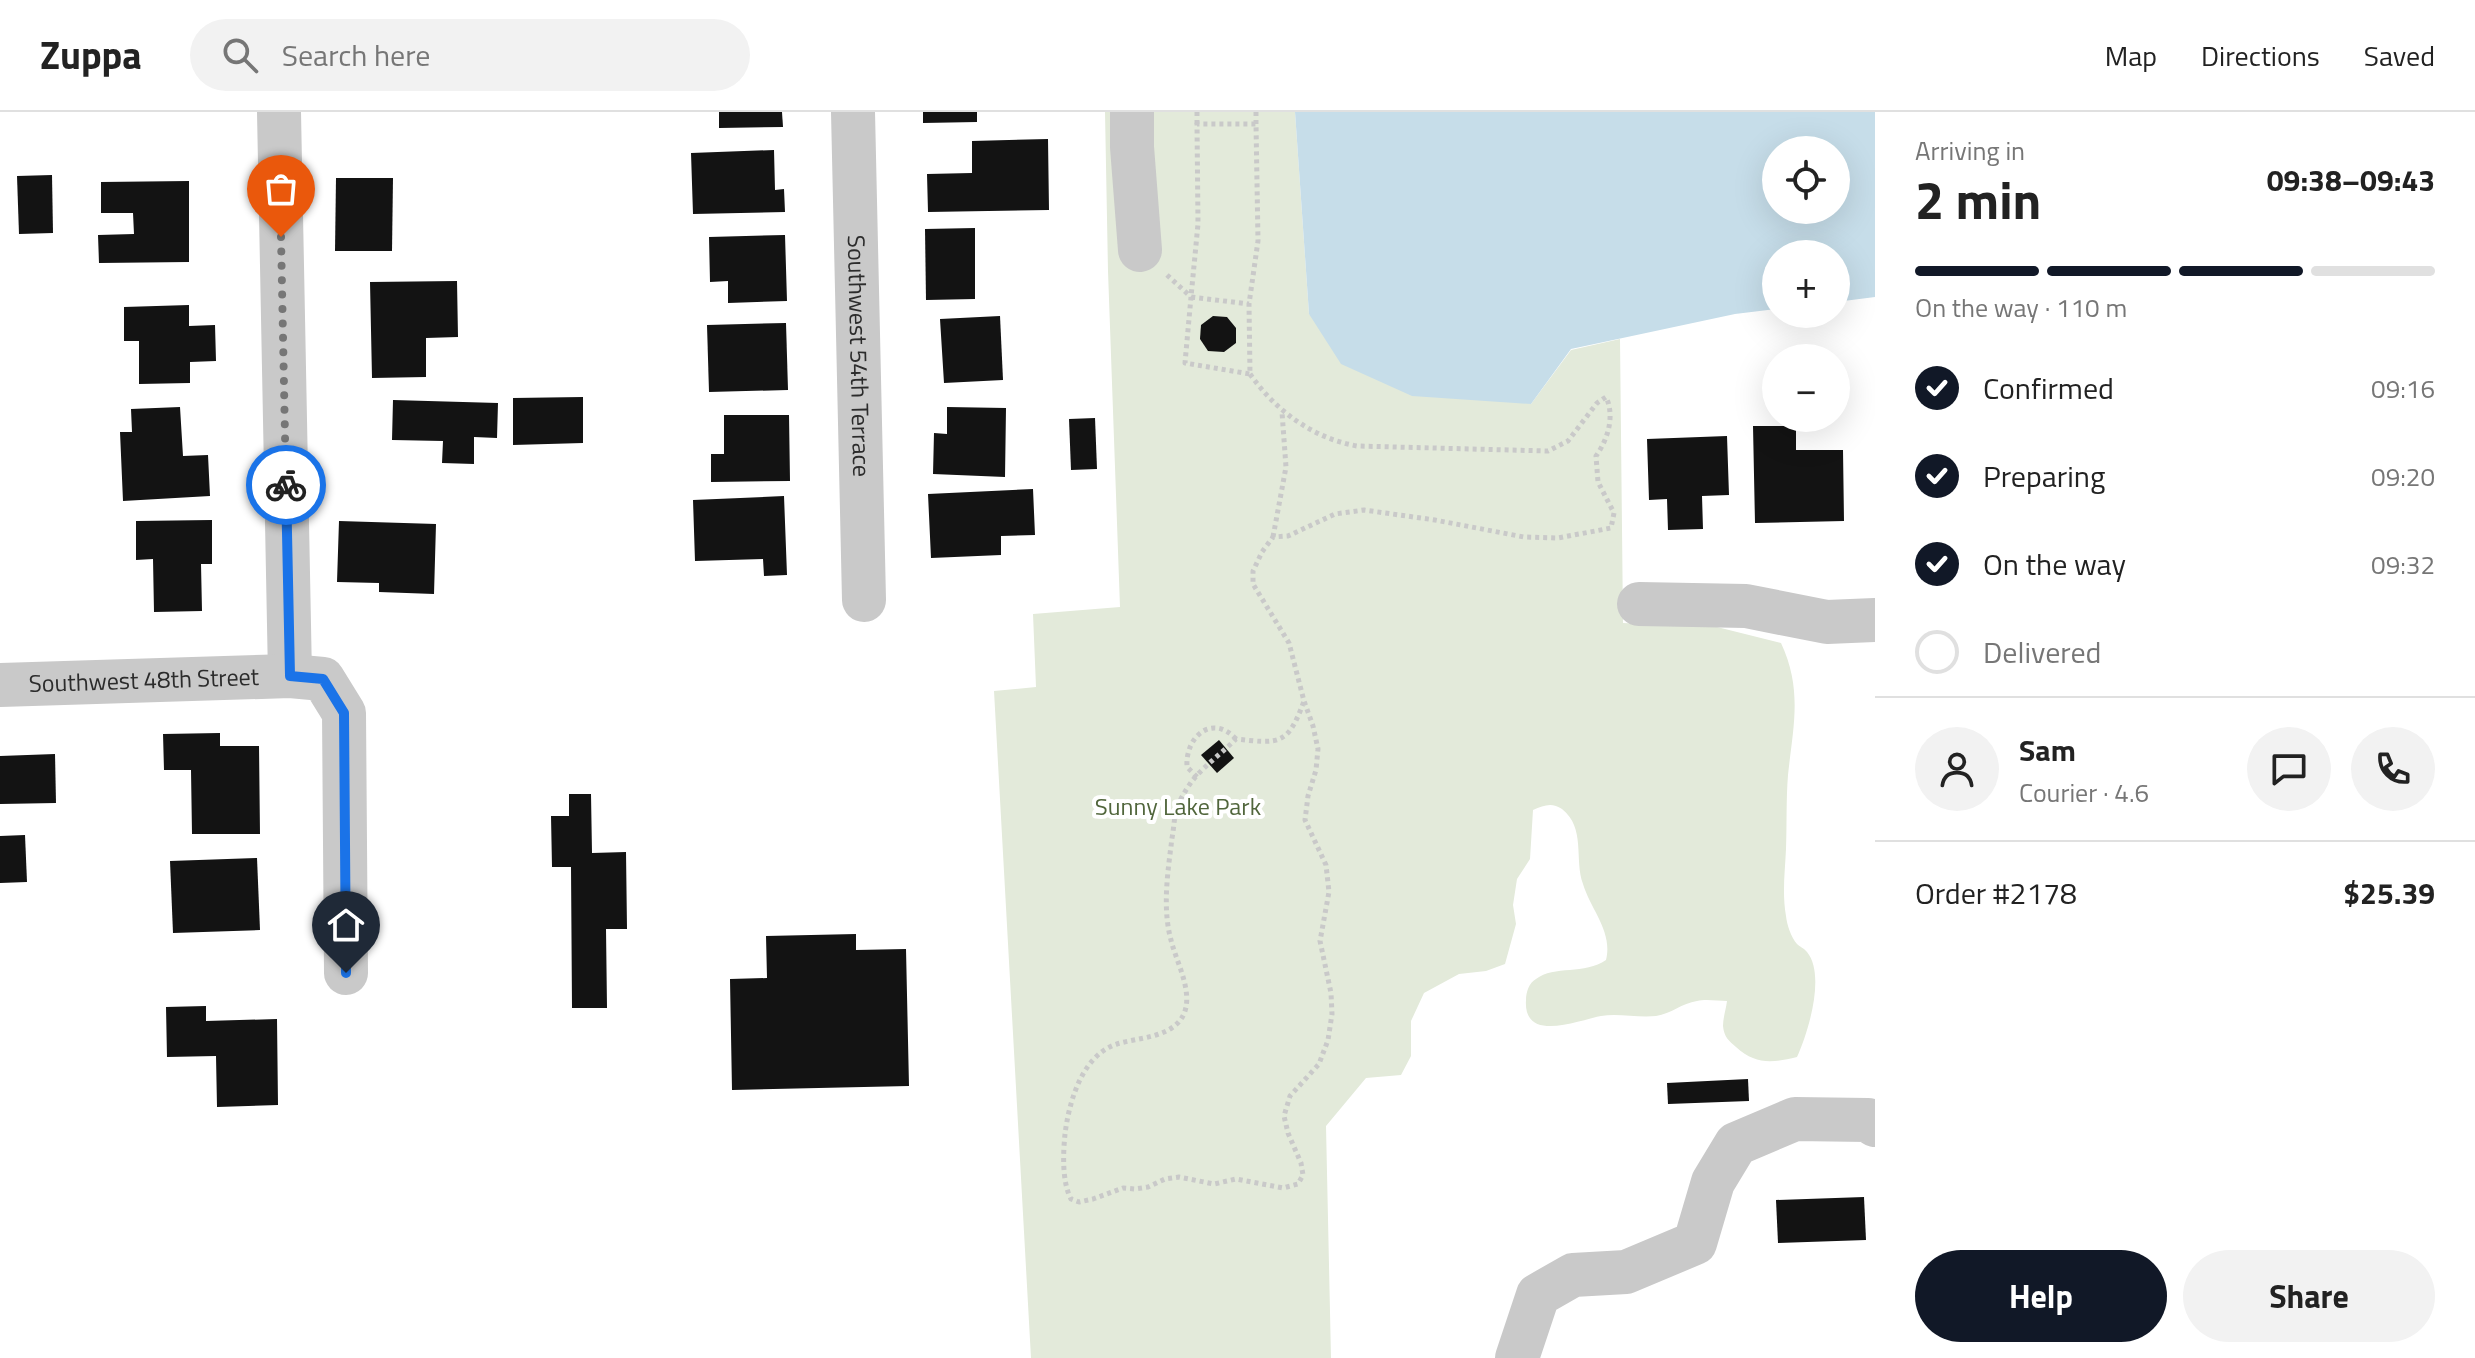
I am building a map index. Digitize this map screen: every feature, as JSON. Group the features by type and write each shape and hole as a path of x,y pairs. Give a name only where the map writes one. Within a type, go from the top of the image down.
{"street":[{"path":"279,112 290,676"},
{"name":"Southwest 54th Terrace","path":"853,112 864,600"},
{"path":"1132,112 1140,250"},
{"path":"1639,604 1746,606 1827,622 1875,620"},
{"name":"Southwest 48th Street","path":"0,685 290,676 323,679 344,713 346,973"},
{"path":"1517,1358 1538,1295 1573,1275 1626,1272 1695,1243 1713,1182 1736,1144 1795,1119 1868,1120 1875,1125"}],"path":[{"path":"1197,112 1198,224 1185,363 1250,374"},
{"path":"1256,112 1258,241 1249,304 1250,374 1264,394 1282,411 1338,442 1357,446 1548,451 1568,441 1597,403 1606,397 1611,408 1605,443 1596,456 1598,482 1614,513 1611,528 1558,538 1524,537 1364,510 1335,514 1288,536 1273,537"},
{"path":"1197,124 1256,124"},
{"path":"1140,250 1191,297 1249,304"},
{"path":"1236,739 1191,782 1177,809 1167,876 1170,937 1186,991 1185,1011 1175,1025 1156,1036 1115,1045 1096,1058 1082,1075 1068,1113 1064,1144 1067,1190 1071,1199 1079,1202 1123,1188 1148,1187 1179,1177 1214,1184 1246,1179 1263,1186 1283,1188 1298,1184 1303,1175 1284,1116 1290,1096 1319,1064 1328,1040 1331,993 1320,941 1329,892 1326,865 1305,820 1318,749 1289,643 1253,584 1253,571 1273,537 1286,467 1282,411"},
{"path":"1197,777 1187,767 1186,758 1196,735 1204,730 1218,729 1229,731 1236,739 1270,743 1284,738 1297,721 1304,701"}],"green space":[{"name":"Sunny Lake Park","path":"1105,112 1295,112 1309,314 1531,404 1571,350 1620,339 1623,623 1717,627 1781,643 1792,677 1795,709 1787,784 1785,907 1791,934 1807,952 1815,975 1810,1019 1797,1057 1765,1061 1743,1053 1727,1038 1724,1030 1727,1001 1692,1002 1656,1016 1608,1015 1554,1026 1533,1022 1527,1013 1526,1000 1528,988 1534,981 1552,972 1598,965 1606,960 1607,950 1604,931 1580,874 1574,825 1562,809 1555,806 1533,810 1530,859 1517,879 1513,905 1516,924 1505,964 1486,971 1459,974 1424,993 1411,1021 1411,1056 1401,1075 1366,1078 1326,1126 1331,1358 1031,1358 994,691 1036,687 1033,614 1120,607"}],"water":[{"path":"1295,112 1875,112 1875,297 1850,300 1850,240 1762,240 1762,311 1571,349 1531,404 1412,396 1341,364 1309,314"}],"building":[{"path":"719,112 782,112 783,127 719,128"},
{"path":"923,112 977,112 977,122 923,123"},
{"path":"1048,139 1049,210 928,212 927,174 972,173 972,141"},
{"path":"774,150 775,190 784,189 785,212 693,214 691,153"},
{"path":"52,175 53,233 19,234 17,176"},
{"path":"336,178 393,178 392,251 335,251"},
{"path":"189,181 189,262 99,263 98,235 134,234 133,213 101,213 101,182"},
{"path":"975,228 975,299 926,300 925,229"},
{"path":"785,235 787,301 728,303 728,281 710,282 709,237"},
{"path":"457,281 458,337 426,338 426,377 372,378 370,282"},
{"path":"189,305 189,326 215,325 216,361 190,362 190,383 139,384 139,341 124,341 124,307"},
{"path":"1000,316 1003,380 944,383 940,319"},
{"path":"1213,316 1227,317 1236,328 1236,343 1224,352 1208,351 1200,339 1201,325"},
{"path":"786,323 788,390 709,392 707,325"},
{"path":"583,397 583,443 513,445 513,398"},
{"path":"393,400 498,403 497,438 474,437 474,464 442,463 443,441 392,440"},
{"path":"180,407 183,456 208,455 210,496 123,501 120,432 132,432 131,409"},
{"path":"947,407 1006,408 1005,477 933,474 934,433 947,434"},
{"path":"724,415 789,415 790,481 711,482 711,454 724,454"},
{"path":"1095,418 1097,469 1071,470 1069,419"},
{"path":"1753,426 1762,426 1762,432 1796,432 1796,450 1843,450 1844,521 1755,523"},
{"path":"1727,436 1729,495 1702,496 1703,529 1668,530 1667,499 1649,500 1647,439"},
{"path":"1033,489 1035,535 1001,536 1001,555 931,558 928,494"},
{"path":"784,496 787,575 764,576 763,559 695,561 693,500"},
{"path":"212,520 212,564 201,564 202,611 154,612 153,559 136,560 136,521"},
{"path":"339,521 436,524 434,594 379,592 379,583 337,582"},
{"path":"220,733 220,746 259,746 260,834 192,834 191,770 164,770 163,734"},
{"path":"1219,740 1234,758 1217,773 1201,755"},
{"path":"55,754 56,803 0,804 0,756"},
{"path":"569,794 591,794 592,853 626,852 627,929 606,929 607,1008 572,1008 571,867 552,867 551,816 569,816"},
{"path":"25,835 27,882 0,883 0,836"},
{"path":"257,858 260,930 173,933 170,861"},
{"path":"856,934 856,950 906,949 909,1086 732,1090 730,979 767,978 766,936"},
{"path":"206,1006 206,1021 277,1019 278,1105 217,1107 216,1056 167,1057 166,1007"},
{"path":"1748,1079 1749,1101 1668,1104 1667,1083"},
{"path":"1864,1197 1866,1240 1778,1243 1776,1200"}],"way so far":[{"path":"281,237 286,485"}],"route":[{"path":"286,485 290,676 323,679 344,713 346,973"}]}
